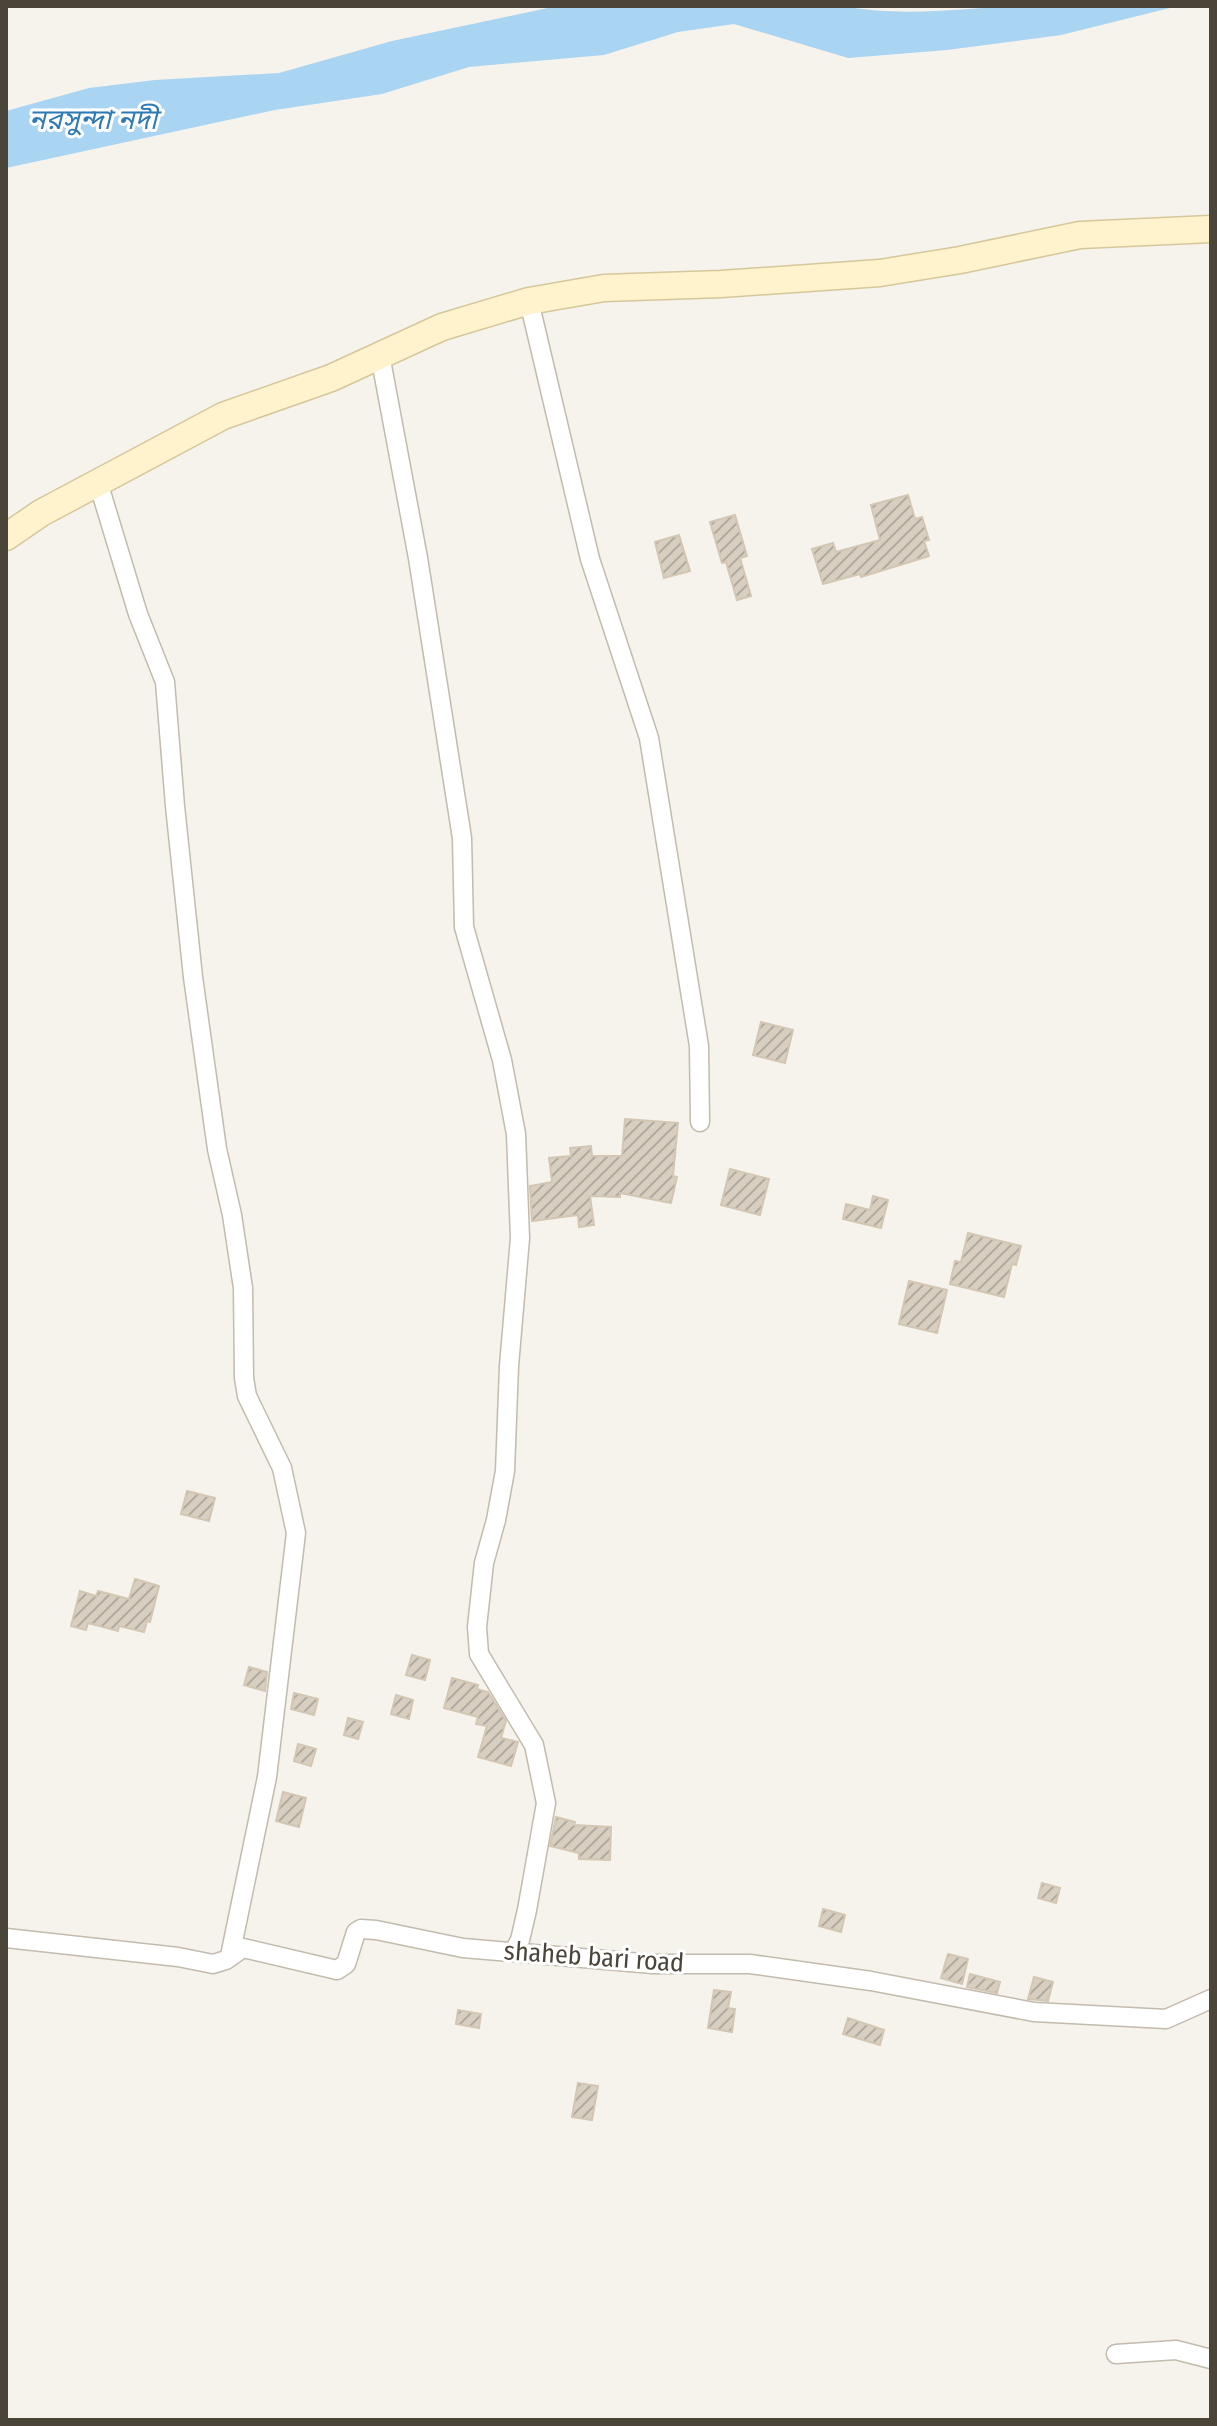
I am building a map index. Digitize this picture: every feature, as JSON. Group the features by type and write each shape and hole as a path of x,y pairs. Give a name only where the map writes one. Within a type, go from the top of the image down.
{"street":[{"path":"6,537 41,513 223,416 331,378 442,327 529,301 604,288 880,273 1080,235 1211,229"},
{"path":"529,301 590,559 649,738 699,1046 700,1122"},
{"path":"380,355 418,558 462,838 464,927 502,1060 516,1134 520,1238 509,1366 505,1471 484,1563 477,1627 479,1654 534,1745 546,1803 527,1910 514,1951"},
{"path":"98,482 138,614 165,682 193,977 217,1149 232,1215 243,1288 244,1378 247,1396 282,1468 296,1533 267,1777 230,1956"},
{"name":"shaheb bari road","path":"6,1938 178,1957 213,1964 243,1948 337,1970 346,1964 354,1936 361,1929 463,1948 653,1964 750,1964 871,1981 1034,2012 1166,2019 1211,1999"},
{"path":"1116,2354 1176,2350 1211,2359"}],"water":[{"name":"নরসুন্দা নদী","path":"1036,5 1178,6 1061,35 947,50 848,58 734,24 678,32 604,55 469,67 382,94 275,110 6,168 6,111 89,88 155,80 279,73 392,41 557,6 843,6 908,12"}],"building":[{"path":"908,495 915,519 922,517 929,540 924,541 929,556 861,577 860,574 823,584 812,549 833,543 836,552 880,540 871,505"},
{"path":"735,515 747,556 740,558 751,596 737,600 710,522"},
{"path":"679,535 690,571 664,578 655,542"},
{"path":"761,1022 793,1030 785,1063 753,1055"},
{"path":"625,1119 678,1123 673,1176 677,1177 671,1203 620,1193 620,1197 590,1196 594,1225 579,1227 578,1215 532,1221 530,1186 552,1182 549,1158 571,1156 570,1148 591,1146 592,1156 622,1156"},
{"path":"730,1169 769,1179 760,1215 721,1205"},
{"path":"873,1196 888,1200 881,1228 843,1219 846,1204 870,1210"},
{"path":"968,1233 1021,1246 1016,1265 1012,1264 1004,1297 950,1284 955,1261 961,1262"},
{"path":"909,1281 947,1290 937,1333 899,1324"},
{"path":"187,1491 215,1498 209,1521 181,1514"},
{"path":"135,1579 159,1586 150,1622 147,1621 144,1632 119,1626 118,1631 88,1623 86,1630 71,1626 80,1591 96,1596 98,1591 129,1599"},
{"path":"412,1655 430,1660 425,1680 406,1675"},
{"path":"249,1667 267,1672 265,1691 244,1685"},
{"path":"452,1678 478,1685 477,1689 488,1692 506,1721 501,1738 518,1742 511,1766 478,1757 487,1726 476,1724 478,1717 444,1708"},
{"path":"294,1693 318,1699 314,1715 291,1709"},
{"path":"396,1695 413,1700 409,1719 391,1714"},
{"path":"348,1718 363,1722 358,1739 344,1735"},
{"path":"298,1744 316,1749 311,1766 294,1761"},
{"path":"283,1792 306,1798 299,1827 276,1821"},
{"path":"556,1817 575,1822 574,1825 611,1827 610,1860 579,1859 579,1853 550,1846"},
{"path":"1042,1883 1060,1888 1056,1903 1038,1898"},
{"path":"823,1909 845,1915 841,1932 819,1926"},
{"path":"948,1954 968,1959 962,1984 941,1978"},
{"path":"970,1974 1000,1982 997,1993 967,1987"},
{"path":"1034,1977 1053,1982 1048,2001 1028,1999"},
{"path":"714,1990 731,1992 728,2008 735,2009 732,2032 708,2028"},
{"path":"458,2010 481,2014 479,2028 456,2024"},
{"path":"848,2018 884,2030 880,2045 843,2034"},
{"path":"578,2083 598,2086 592,2120 572,2117"}]}
